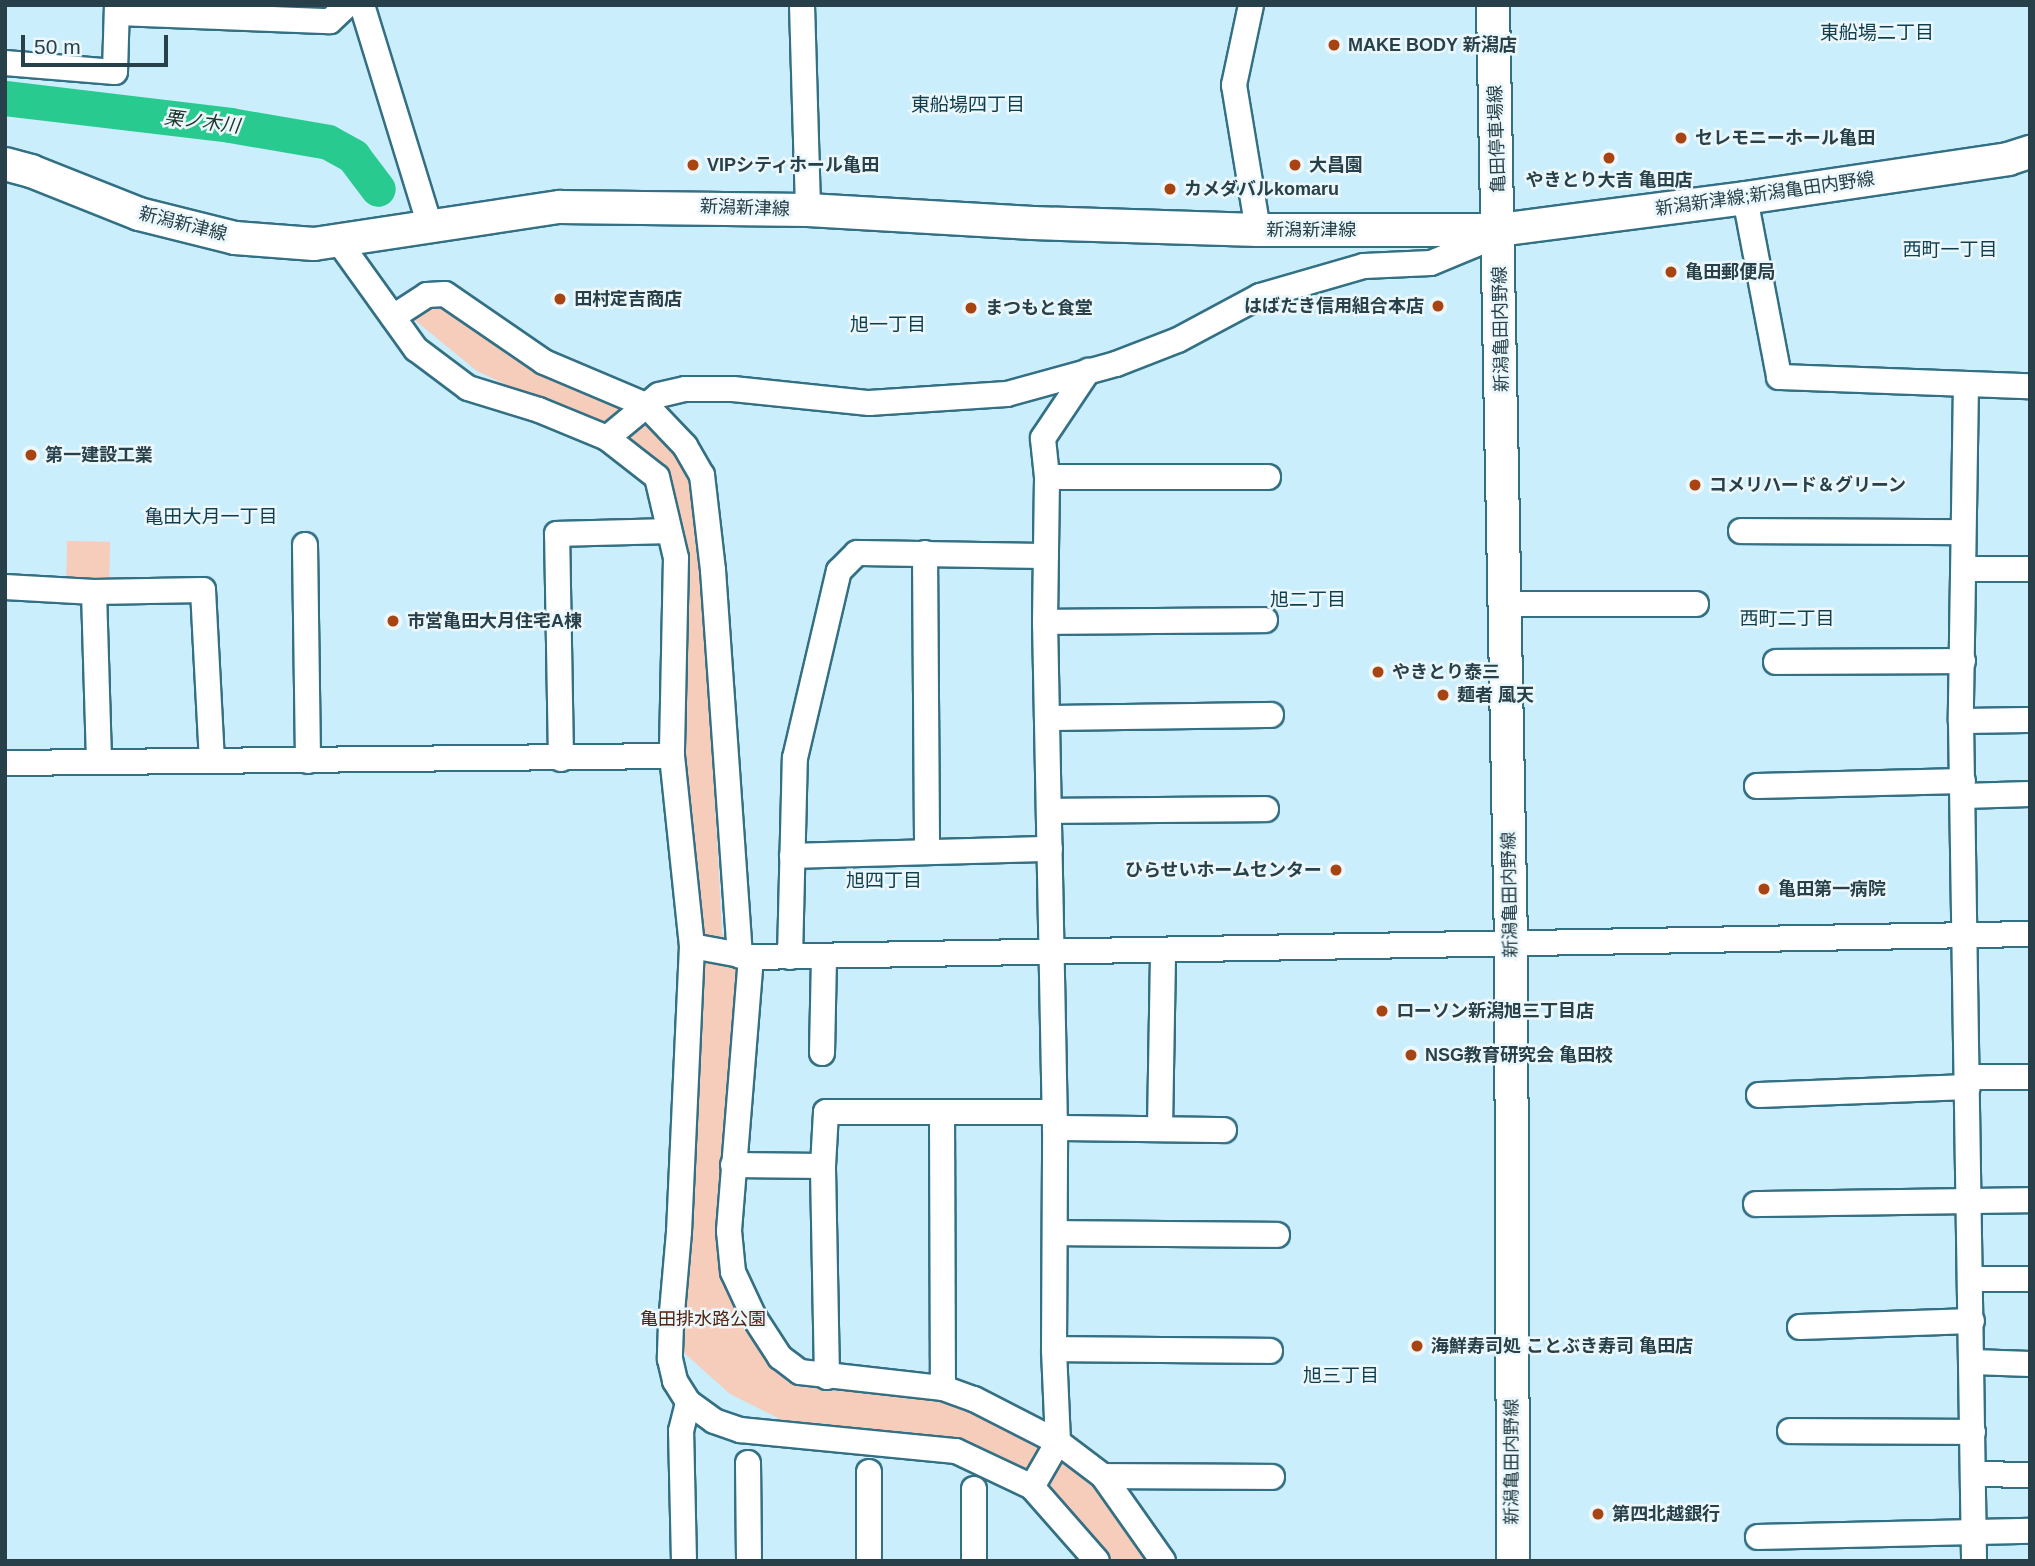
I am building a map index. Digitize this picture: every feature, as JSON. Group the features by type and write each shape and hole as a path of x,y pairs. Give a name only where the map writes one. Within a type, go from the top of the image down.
{"main road":[{"name":"亀田停車場線","path":"1493,5 1499,230"},
{"name":"新潟新津線;新潟亀田内野線","path":"1499,230 1745,198 2008,159 2030,152"},
{"name":"新潟新津線","path":"5,164 31,171 139,214 234,238 314,244 560,207 808,210 1033,223 1258,230 1499,230"},
{"name":"新潟亀田内野線","path":"1499,230 1511,945 1513,1561"}],"street":[{"path":"5,63 115,72 118,9 330,21 347,5"},
{"path":"362,5 430,226"},
{"path":"802,5 808,210"},
{"path":"1250,5 1234,85 1258,230"},
{"path":"1745,198 1779,377 2030,386"},
{"path":"607,438 659,395 685,389 733,389 870,403 1007,394 1116,364 1178,340 1260,296 1364,265 1431,263 1474,245 1499,230"},
{"path":"339,242 415,349 468,388 539,410 607,438 657,477 676,558 672,756 692,946 680,1232 670,1359 675,1381 688,1402 714,1421 740,1430 956,1451 1032,1487 1097,1561"},
{"path":"393,317 427,295 445,294 544,362 646,405 685,446 702,475 713,570 745,957 743,1086 733,1165 729,1231 733,1272 754,1317 780,1357 800,1372 943,1388 974,1399 1058,1442 1103,1476 1163,1561"},
{"path":"1032,1487 1058,1442 1054,1349 1055,1120 1045,622 1047,477 1043,438 1088,371"},
{"path":"1966,384 1962,532 1966,569 1961,722 1974,1561"},
{"path":"1047,477 1268,477"},
{"path":"561,759 557,534 669,531"},
{"path":"1741,531 1962,532"},
{"path":"305,545 308,761"},
{"path":"790,957 795,758 839,571 857,553 1046,556"},
{"path":"925,553 927,850"},
{"path":"1966,569 2030,569"},
{"path":"5,587 94,592 203,590 212,761"},
{"path":"94,592 99,762"},
{"path":"1505,604 1696,604"},
{"path":"1045,622 1265,620"},
{"path":"1776,662 1963,661"},
{"path":"1047,718 1270,715"},
{"path":"1961,722 2030,720"},
{"path":"5,763 672,756"},
{"path":"1757,786 1963,788 2030,794"},
{"path":"1049,811 1266,809"},
{"path":"792,856 927,850 1049,849"},
{"path":"692,946 745,957 790,957 2030,934"},
{"path":"1160,1128 1163,951"},
{"path":"822,1053 824,956"},
{"path":"1759,1095 2030,1077"},
{"path":"827,1377 823,1166 827,1112 942,1112 1224,1130"},
{"path":"942,1112 943,1388"},
{"path":"733,1165 823,1166"},
{"path":"1756,1204 2030,1200"},
{"path":"1056,1233 1277,1235"},
{"path":"1971,1279 2030,1279"},
{"path":"1800,1327 1972,1321"},
{"path":"1054,1349 1270,1351"},
{"path":"1973,1362 2030,1364"},
{"path":"684,1561 681,1431 688,1402"},
{"path":"1790,1431 1973,1432"},
{"path":"748,1463 749,1561"},
{"path":"869,1472 869,1561"},
{"path":"1974,1474 2030,1475"},
{"path":"1103,1476 1272,1477"},
{"path":"974,1489 974,1561"},
{"path":"1758,1537 1974,1530 2030,1531"}],"green space":[{"name":"亀田排水路公園","path":"427,303 449,304 649,419 698,479 722,933 741,981 730,1288 764,1355 806,1383 966,1405 1062,1458 1110,1503 1150,1561 1112,1561 1052,1493 943,1441 788,1423 730,1394 662,1333 674,1191 682,564 662,473 599,428 477,371 411,317"},
{"path":"67,541 110,542 109,583 66,582"}],"waterway":[{"name":"栗ノ木川","path":"5,98 230,125 328,142 353,156 378,189"}],"place":[{"name":"MAKE BODY 新潟店","path":"1334,45"},
{"name":"セレモニーホール亀田","path":"1681,138"},
{"name":"やきとり大吉 亀田店","path":"1609,158"},
{"name":"VIPシティホール亀田","path":"693,165"},
{"name":"大昌園","path":"1295,165"},
{"name":"カメダバルkomaru","path":"1170,189"},
{"name":"亀田郵便局","path":"1671,272"},
{"name":"田村定吉商店","path":"560,299"},
{"name":"はばたき信用組合本店","path":"1438,306"},
{"name":"まつもと食堂","path":"971,308"},
{"name":"第一建設工業","path":"31,455"},
{"name":"コメリハード＆グリーン","path":"1695,485"},
{"name":"市営亀田大月住宅A棟","path":"393,621"},
{"name":"やきとり泰三","path":"1378,672"},
{"name":"麺者 風天","path":"1443,695"},
{"name":"ひらせいホームセンター","path":"1336,870"},
{"name":"亀田第一病院","path":"1764,889"},
{"name":"ローソン新潟旭三丁目店","path":"1382,1011"},
{"name":"NSG教育研究会 亀田校","path":"1411,1055"},
{"name":"海鮮寿司処 ことぶき寿司 亀田店","path":"1417,1346"},
{"name":"第四北越銀行","path":"1598,1514"}],"district":[{"name":"東船場二丁目","path":"1877,33"},
{"name":"東船場四丁目","path":"968,105"},
{"name":"西町一丁目","path":"1950,250"},
{"name":"旭一丁目","path":"888,325"},
{"name":"亀田大月一丁目","path":"211,517"},
{"name":"旭二丁目","path":"1308,600"},
{"name":"西町二丁目","path":"1787,619"},
{"name":"旭四丁目","path":"884,881"},
{"name":"旭三丁目","path":"1341,1376"}]}
